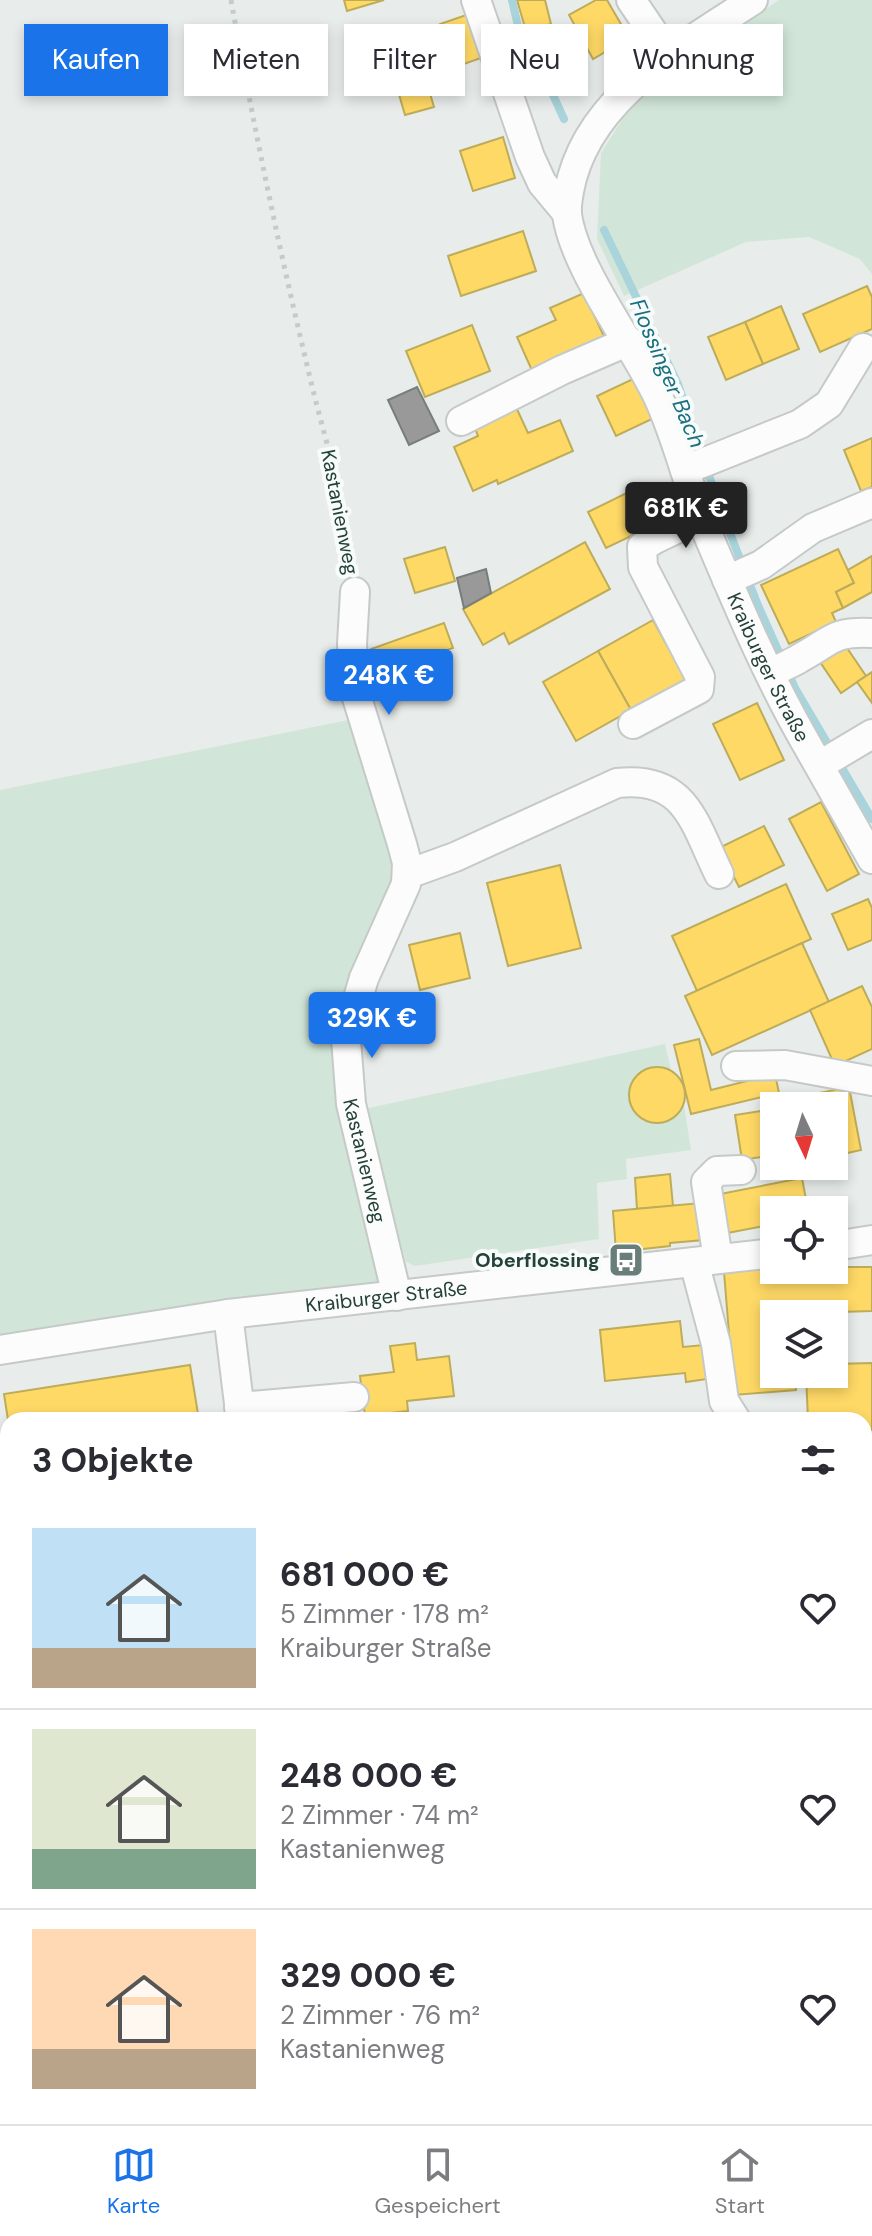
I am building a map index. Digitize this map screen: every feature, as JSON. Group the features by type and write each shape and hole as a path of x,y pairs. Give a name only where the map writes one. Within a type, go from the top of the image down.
{"street":[{"path":"476,0 530,157 542,183 567,213"},
{"path":"631,0 647,24"},
{"name":"Kraiburger Straße","path":"717,24 753,0"},
{"name":"Kraiburger Straße","path":"624,96 603,116 572,180 567,213 579,251 645,368 666,414 698,465 701,517 806,744 841,752 872,859"},
{"path":"461,421 562,370 629,341"},
{"path":"698,465 800,424 829,404 863,348"},
{"path":"730,578 761,565 813,528 872,503"},
{"path":"633,724 699,689 700,677 641,559 642,547 701,517"},
{"name":"Kastanienweg","path":"355,592 352,644 354,688 402,844 408,874 364,978 346,1039 351,1104 397,1296"},
{"path":"774,672 803,657 825,640 848,632 872,633"},
{"path":"408,874 455,857 617,783 635,781 653,783 672,792 685,805 719,874"},
{"path":"736,1066 785,1065 872,1081"},
{"path":"731,1412 724,1401 706,1260 706,1182 717,1171 741,1170"},
{"path":"848,1244 872,1240"},
{"name":"Kraiburger Straße","path":"0,1350 228,1314 760,1254"},
{"path":"228,1314 240,1412"},
{"path":"253,1412 354,1397"}],"path":[{"name":"Kastanienweg","path":"231,0 249,102 304,353 351,542 355,592"}],"green space":[{"path":"779,0 872,0 872,274 860,259 809,237 746,242 624,296 597,239 601,153 628,110 646,96 783,96 783,24 744,24"},
{"path":"353,719 401,869 341,1028 388,1281 153,1311 0,1337 0,790"},
{"path":"665,1044 671,1070 684,1086 691,1150 626,1159 627,1179 597,1183 599,1239 415,1266 406,1262 364,1109"}],"building: Wohnen":[{"path":"344,0 384,0 347,11"},
{"path":"517,0 545,0 551,24 524,24"},
{"path":"596,0 607,0 621,24 604,24 604,53 593,59 588,50 588,24 574,24 569,15"},
{"path":"472,13 481,39 481,58 465,64 465,24 440,24"},
{"path":"399,96 431,96 434,107 405,115"},
{"path":"503,137 515,178 473,191 460,151"},
{"path":"523,231 536,271 461,296 448,256"},
{"path":"867,286 872,297 872,329 820,352 803,314"},
{"path":"584,293 607,343 534,375 517,337 556,320 550,308"},
{"path":"781,306 799,349 763,364 745,322"},
{"path":"745,322 763,364 726,380 708,337"},
{"path":"472,325 490,371 425,397 406,351"},
{"path":"635,378 654,418 616,436 597,396"},
{"path":"515,405 528,433 560,420 573,451 498,484 497,480 473,491 454,447 478,436 473,423"},
{"path":"872,438 872,487 861,491 844,450"},
{"path":"647,483 665,520 606,548 588,512"},
{"path":"585,542 610,589 509,644 504,633 483,645 463,609"},
{"path":"445,547 455,581 415,593 404,559"},
{"path":"838,549 854,583 836,592 843,608 832,613 836,622 789,644 761,585"},
{"path":"872,556 872,592 843,608 836,592 854,583 848,570"},
{"path":"653,620 686,680 631,710 598,651"},
{"path":"444,623 453,648 380,674 371,649"},
{"path":"843,642 866,676 841,693 818,659"},
{"path":"598,651 631,710 576,741 543,682"},
{"path":"872,672 872,703 857,682"},
{"path":"757,703 784,760 740,780 713,724"},
{"path":"821,802 859,874 827,891 789,819"},
{"path":"764,826 784,865 739,887 719,848"},
{"path":"560,865 581,948 508,966 487,883"},
{"path":"786,884 811,939 697,991 672,936"},
{"path":"868,899 872,908 872,940 848,950 832,914"},
{"path":"460,933 470,978 420,990 409,945"},
{"path":"802,943 829,1002 712,1055 685,996"},
{"path":"862,986 872,1007 872,1049 835,1066 810,1010"},
{"path":"699,1039 711,1090 775,1074 779,1092 760,1092 760,1098 691,1114 674,1045"},
{"path":"657,1067 677,1075 685,1095 677,1115 657,1123 637,1115 629,1095 637,1075"},
{"path":"849,1087 861,1150 848,1153 848,1092 824,1092"},
{"path":"760,1111 760,1157 742,1160 735,1115"},
{"path":"670,1174 673,1206 637,1209 635,1178"},
{"path":"802,1180 805,1196 760,1196 760,1227 722,1234 715,1195"},
{"path":"701,1203 704,1240 616,1252 613,1211"},
{"path":"848,1267 872,1267 872,1311 848,1312 848,1300 760,1300 760,1388 796,1390 734,1395 724,1272 760,1268 760,1284 848,1284"},
{"path":"680,1321 683,1347 704,1345 707,1379 686,1382 685,1373 605,1381 600,1330"},
{"path":"415,1343 417,1360 449,1356 454,1396 407,1401 408,1411 364,1412 360,1376 394,1372 390,1346"},
{"path":"872,1363 872,1412 808,1412 807,1388 848,1388 848,1364"},
{"path":"190,1365 198,1412 7,1412 4,1394"},
{"path":"342,1409 343,1412 314,1412"}],"building: Industrie":[{"path":"417,387 439,431 409,445 388,400"},
{"path":"486,569 491,593 464,608 457,578"}],"waterway":[{"path":"512,0 520,35 543,73 564,119"},
{"name":"Flossinger Bach","path":"604,230 678,384 718,502 757,603 795,688 872,819"}],"place":[{"name":"Oberflossing","path":"626,1260"}]}
